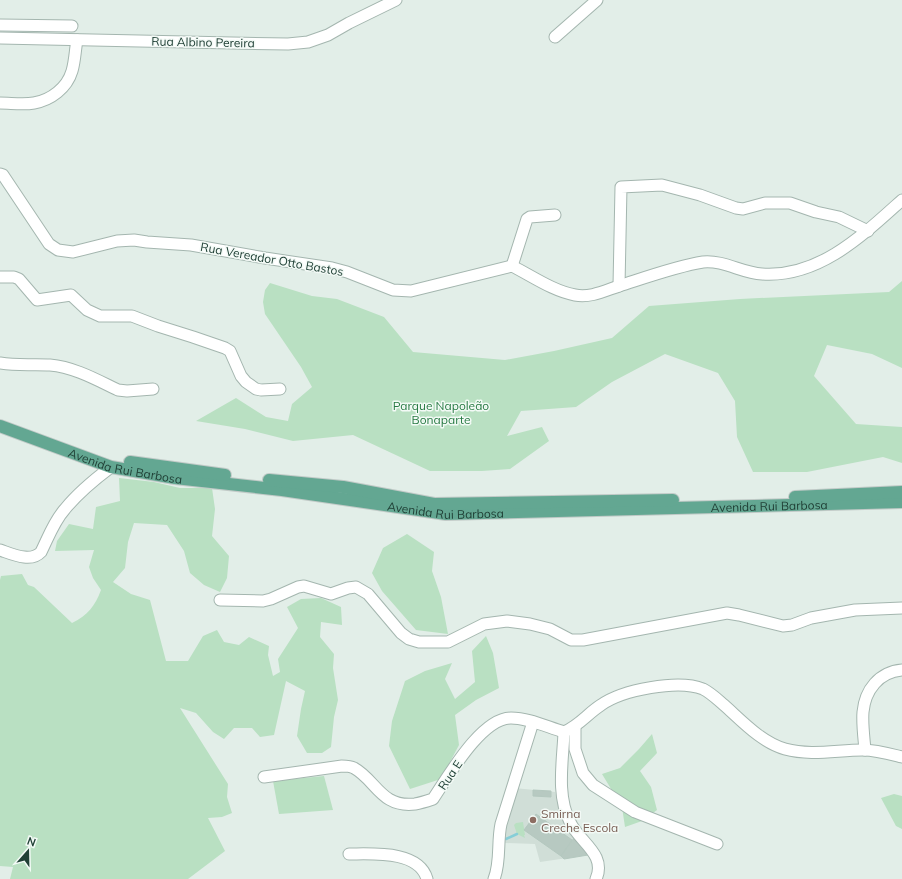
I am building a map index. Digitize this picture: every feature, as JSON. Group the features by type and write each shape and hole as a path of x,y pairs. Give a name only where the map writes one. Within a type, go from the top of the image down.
{"main road":[{"name":"Avenida Rui Barbosa","path":"0,419 104,457 127,462 218,475 343,487 434,504 753,499 902,492"},
{"name":"Avenida Rui Barbosa","path":"0,426 111,467 175,478 282,490 446,514 902,502"}],"street":[{"name":"Rua Albino Pereira","path":"0,38 288,44 308,42 328,35 348,23 396,0"},
{"path":"555,37 597,0"},
{"path":"0,25 72,26"},
{"path":"0,103 34,103 44,100 58,92 66,84 71,75 75,59 77,40"},
{"name":"Rua Vereador Otto Bastos","path":"0,174 3,175 49,244 58,250 73,252 117,241 134,240 191,245 332,268 347,272 393,290 411,291 512,266"},
{"path":"619,286 621,187 662,185 700,195 736,208 765,203 790,203 816,212 838,216 868,231"},
{"path":"555,215 527,218 512,266 558,290 576,296 592,295 691,264 705,262 723,263 749,273 763,274 789,272 813,265 845,249 868,231 902,200"},
{"path":"0,277 14,277 19,279 37,300 71,295 87,310 100,316 132,316 225,348 230,351 241,376 246,382 256,389 280,389"},
{"path":"0,363 14,365 51,365 64,368 118,390 127,391 153,389"},
{"path":"0,550 32,558 37,556 41,552 65,509 93,480 111,467"},
{"path":"220,600 263,601 304,586 331,594 356,587 368,594 408,639 419,642 448,642 484,624 507,621 530,624 550,629 571,640 583,640 727,613 783,626 792,625 811,618 855,610 902,608"},
{"path":"865,750 863,713 865,699 874,684 882,676 902,670"},
{"path":"596,879 599,872 599,864 594,852 574,830 569,821 562,794 570,729 601,705 618,696 642,689 682,685 695,687 706,691 751,730 784,749 812,753 865,750 902,757"},
{"name":"Rua E","path":"264,777 342,766 352,767 362,774 382,795 398,803 414,804 433,799 468,748 482,733 495,723 509,718 525,719 570,729"},
{"path":"494,879 498,862 498,835 534,722"},
{"path":"570,729 583,773 593,785 635,812 717,844"},
{"path":"349,854 391,854 411,860 420,867 427,879"}],"shaded area":[{"name":"Smirna Creche Escola","path":"514,788 555,792 566,828 588,855 540,862 535,844 506,843 497,840"}],"green space":[{"name":"Parque Napoleão Bonaparte","path":"902,281 902,368 872,354 827,345 814,376 856,424 902,427 902,463 883,457 807,472 753,472 737,437 735,401 718,373 665,354 612,382 576,407 521,411 507,436 542,427 549,441 510,469 482,471 430,471 353,435 293,441 245,429 196,421 236,398 266,417 288,421 292,404 312,387 301,367 265,314 263,302 265,290 270,283 312,296 337,299 384,317 413,352 505,360 612,338 649,306 740,299 889,292"},
{"path":"119,478 154,482 180,488 212,488 215,509 212,536 229,556 227,578 220,592 204,585 190,573 184,551 167,525 134,523 128,542 125,568 113,582 131,594 150,600 166,661 188,661 203,636 217,630 224,642 239,645 249,637 269,646 268,655 273,676 280,672 278,659 298,628 287,607 301,599 321,598 341,607 342,625 321,622 320,637 334,654 333,668 338,700 334,717 331,747 322,753 307,753 297,736 305,691 286,681 274,735 260,737 252,728 234,728 224,739 213,732 196,713 180,708 228,784 227,797 232,813 222,817 208,818 225,851 188,879 10,879 13,867 0,866 1,576 22,574 28,585 34,587 72,623 87,613 96,601 101,590 93,578 89,567 94,550 55,551 57,541 69,524 93,529 96,507 120,501"},
{"path":"407,534 434,552 432,571 441,597 448,634 416,630 382,591 372,573 383,548"},
{"path":"486,636 493,653 499,688 476,700 455,715 459,745 441,779 410,789 389,746 392,721 405,681 425,671 452,663 445,679 455,699 475,682 472,651"},
{"path":"652,734 657,753 640,771 651,787 657,810 642,821 625,827 622,807 602,774 620,768"},
{"path":"324,776 333,810 279,814 273,781"},
{"path":"894,794 902,796 902,829 896,826 881,798"},
{"path":"523,822 525,838 517,834 514,825 516,823"}],"building":[{"path":"533,790 551,791 551,797 533,796"},
{"path":"536,814 572,840 561,856 524,830"},
{"path":"574,838 588,855 564,859 561,856"}],"waterway":[{"path":"506,839 517,834"}],"place":[{"name":"Smirna Creche Escola","path":"533,820"}]}
